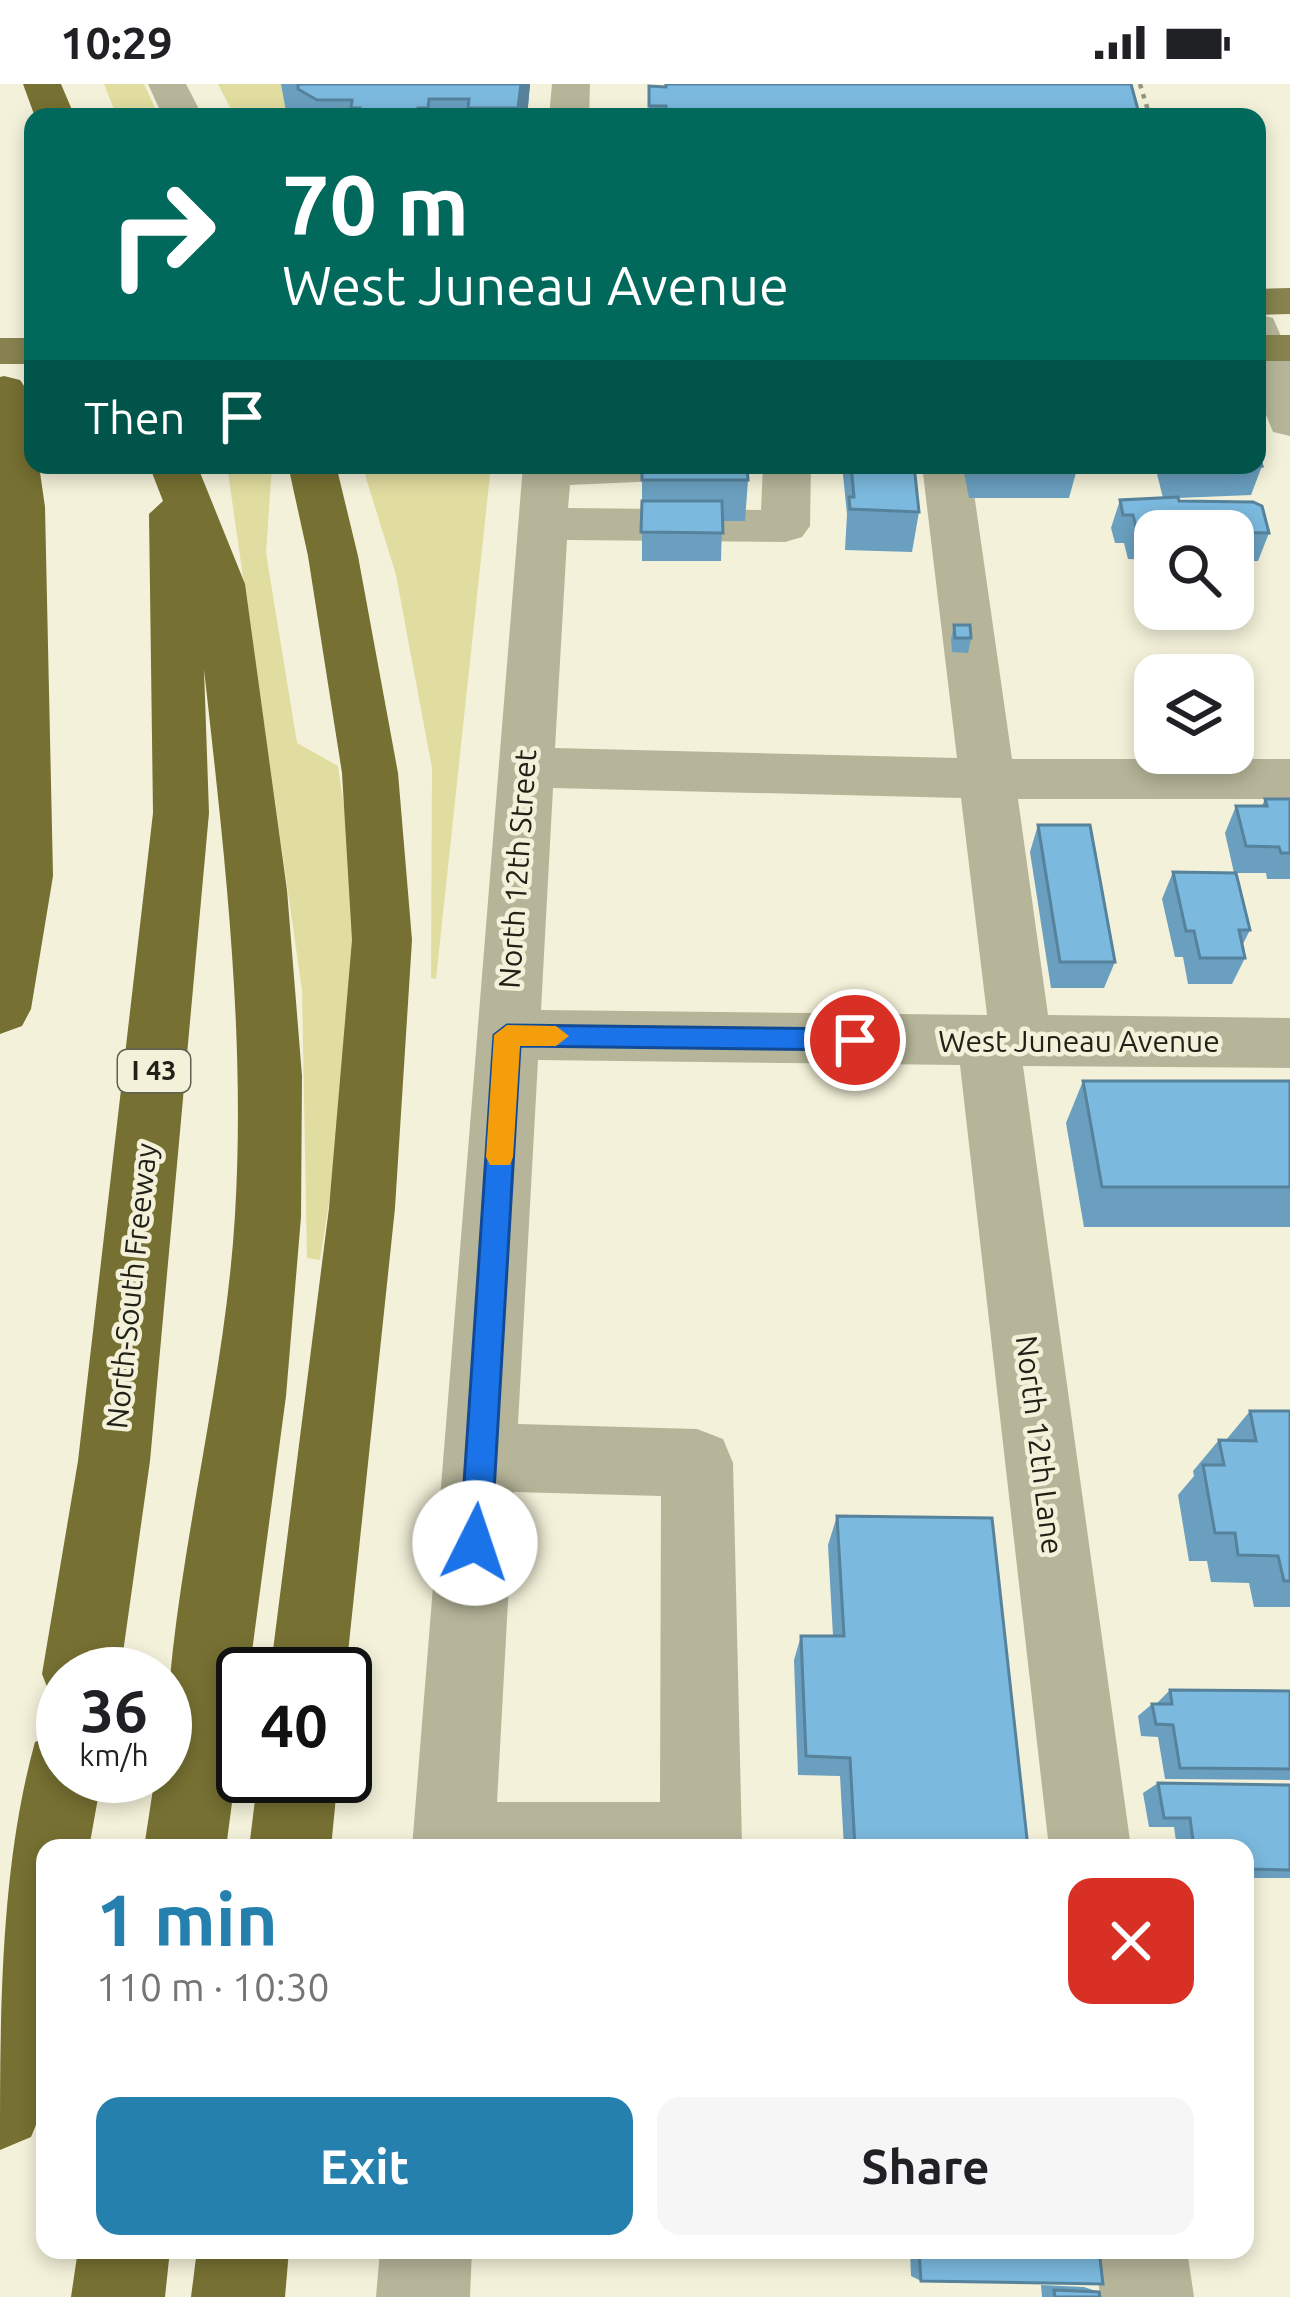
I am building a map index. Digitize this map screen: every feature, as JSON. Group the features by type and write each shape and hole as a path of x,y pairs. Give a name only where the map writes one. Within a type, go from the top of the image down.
{"highway":[{"path":"0,1009 24,876 2,370"},
{"name":"North-South Freeway","path":"85,1647 113,1461 181,813 173,474"},
{"path":"177,474 220,584 258,890 270,1076 268,1217 250,1396 186,1839"},
{"path":"312,1647 362,1208 382,940 370,773 314,474"},
{"path":"50,1839 57,1803"},
{"path":"291,1839 295,1803"},
{"path":"0,2106 36,1914"},
{"path":"118,2297 123,2259"},
{"path":"238,2297 242,2259"}],"street":[{"path":"1268,343 1290,422"},
{"path":"544,501 628,474"},
{"path":"769,474 785,526"},
{"name":"North 12th Lane","path":"947,474 987,779 1005,1041 1089,1839"},
{"path":"544,501 785,526"},
{"path":"544,501 641,544"},
{"name":"North 12th Street","path":"453,1839 544,501"},
{"path":"721,543 785,526"},
{"path":"525,767 987,779 1290,779"},
{"name":"West Juneau Avenue","path":"507,1035 1290,1043"},
{"path":"482,1457 697,1463 701,1839"},
{"path":"422,2297 425,2259"},
{"path":"1142,2259 1147,2297"}],"shaded area":[{"path":"104,84 144,84 155,108 113,108"},
{"path":"218,84 295,84 289,108 230,108"},
{"path":"228,474 271,474 266,553 297,743 338,766 351,855 350,1026 320,1260 307,1258 302,990"},
{"path":"365,474 490,474 436,979 431,978 432,768 396,575"}],"building":[{"path":"298,84 521,84 518,108 468,108 469,99 429,99 428,108 351,108 352,100 317,100 298,89"},
{"path":"1131,84 1138,108 649,106 649,86"},
{"path":"642,474 748,474 748,480 642,480"},
{"path":"852,474 915,474 919,512 850,509 849,497 854,497"},
{"path":"1178,497 1179,501 1253,502 1262,506 1269,533 1254,533 1254,510 1134,510 1134,519 1123,515 1120,500"},
{"path":"642,501 722,501 723,533 641,532"},
{"path":"954,625 970,625 971,638 955,638"},
{"path":"1265,799 1290,799 1290,853 1281,853 1279,847 1246,846 1236,806 1267,806"},
{"path":"1038,825 1090,825 1115,962 1060,962"},
{"path":"1173,872 1236,873 1250,930 1239,930 1245,958 1200,958 1194,931 1186,931"},
{"path":"1083,1081 1290,1081 1290,1187 1102,1187"},
{"path":"1250,1411 1290,1411 1290,1581 1284,1581 1278,1556 1238,1555 1235,1533 1215,1533 1203,1465 1224,1465 1219,1440 1256,1441"},
{"path":"837,1516 992,1518 1027,1839 854,1839 850,1758 806,1756 801,1636 844,1636"},
{"path":"1170,1690 1290,1691 1290,1769 1180,1768 1173,1725 1156,1724 1152,1704 1172,1704"},
{"path":"1158,1783 1290,1785 1290,1870 1254,1869 1254,1839 1193,1839 1190,1818 1164,1818"},
{"path":"920,2259 1100,2259 1103,2284 921,2281"},
{"path":"1054,2290 1099,2292 1100,2297 1055,2297"}],"slow traffic":[{"path":"500,1157 507,1035 556,1036"}],"route":[{"path":"475,1543 507,1035 855,1040"}]}
